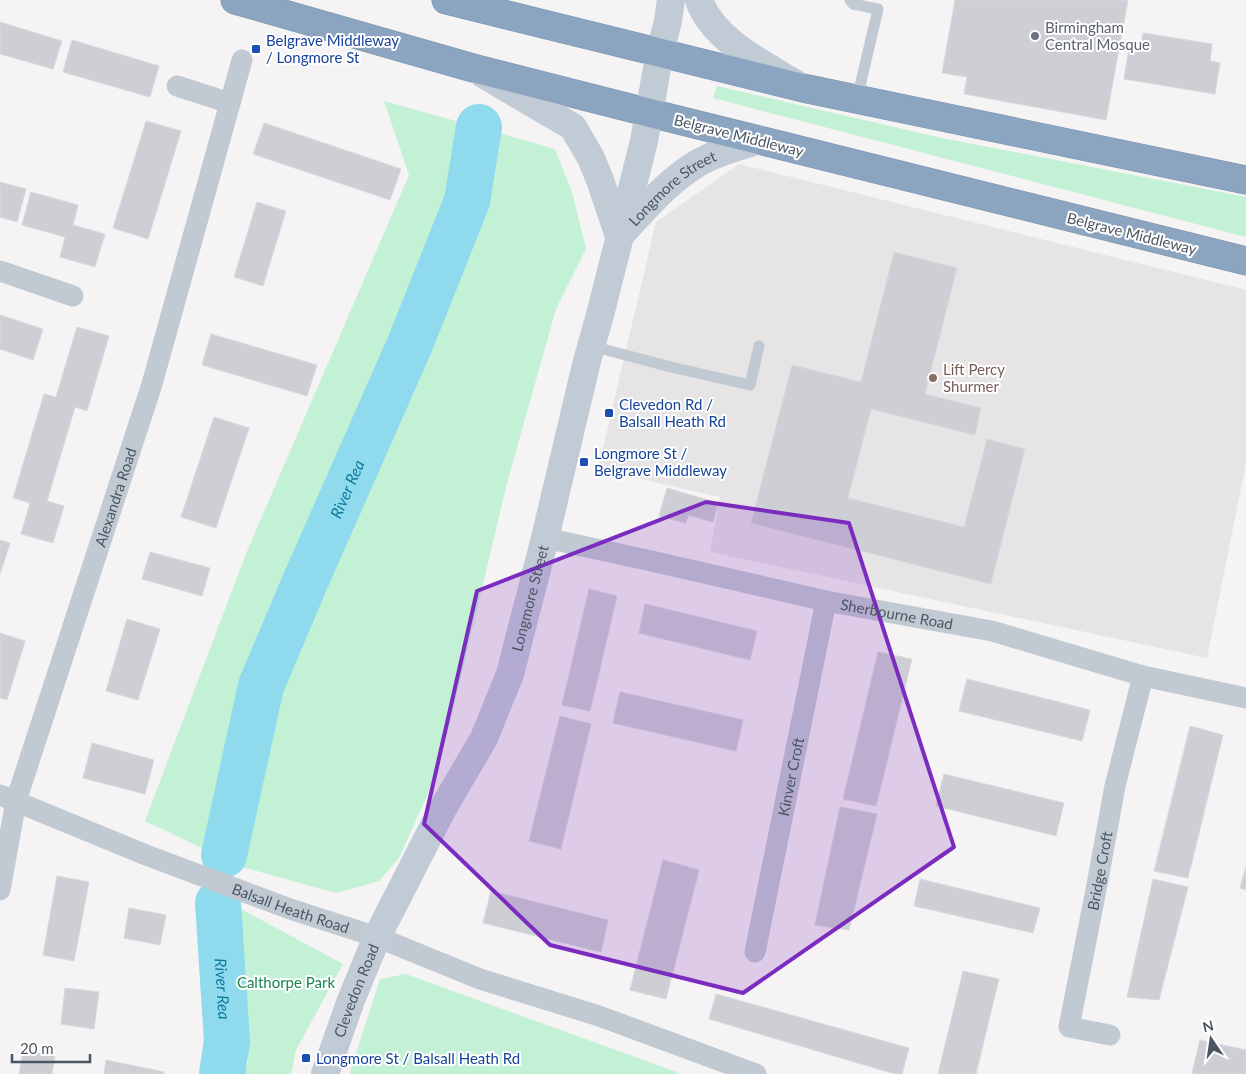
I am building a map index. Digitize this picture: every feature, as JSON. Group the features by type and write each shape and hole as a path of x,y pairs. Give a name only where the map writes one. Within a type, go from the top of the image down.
{"highway":[{"name":"Belgrave Middleway","path":"235,0 473,68 1246,261"},
{"path":"446,0 803,88 1246,180"}],"street":[{"name":"Longmore Street","path":"377,937 442,810 484,738 510,674 591,346 631,195 650,113 671,0"},
{"path":"699,0 712,22 734,46 803,88"},
{"name":"Alexandra Road","path":"0,890 8,798 152,384 242,60"},
{"name":"Longmore Street","path":"473,68 573,127 591,158 619,236"},
{"path":"177,86 230,103"},
{"name":"Longmore Street","path":"619,236 665,188 696,165 724,152 760,140"},
{"path":"0,271 73,296"},
{"name":"Sherbourne Road","path":"545,538 826,601 992,630 1142,676 1246,698"},
{"name":"Kinver Croft","path":"755,952 826,601"},
{"name":"Bridge Croft","path":"1110,1035 1069,1026 1096,894 1115,786 1142,676"},
{"name":"Balsall Heath Road","path":"8,798 146,855 290,909 377,937 480,978 599,1016 756,1074"},
{"name":"Clevedon Road","path":"325,1074 351,1000 377,937"}],"lane":[{"path":"850,0 853,4 879,4 857,99"},
{"path":"591,346 750,385 759,346"}],"highlighted area":[{"path":"706,502 849,523 954,847 743,993 550,945 424,824 477,591"}],"shaded area":[{"name":"Lift Percy Shurmer","path":"739,164 1246,290 1246,463 1207,658 710,552 720,497 598,469 656,222"}],"green space":[{"path":"717,86 942,138 1246,197 1246,237 713,98"},
{"path":"384,101 555,149 572,192 586,249 556,309 507,483 447,735 427,796 399,858 379,881 336,893 242,867 145,821 245,556 409,175"},
{"name":"Calthorpe Park","path":"241,909 343,964 296,1050 291,1074 244,1074 248,1063"},
{"path":"406,974 682,1074 350,1074 380,979"}],"building":[{"name":"Birmingham Central Mosque","path":"955,0 1128,0 1106,120 964,94 967,77 942,73"},
{"path":"0,22 62,41 53,69 0,54"},
{"path":"1143,33 1212,44 1210,61 1220,63 1215,94 1124,79 1129,48 1140,50"},
{"path":"72,40 159,66 150,97 63,72"},
{"path":"146,121 181,131 148,239 113,228"},
{"path":"264,123 401,169 390,200 253,154"},
{"path":"0,182 26,189 17,222 0,217"},
{"path":"31,192 78,205 73,225 105,234 95,267 60,257 65,237 22,225"},
{"path":"257,202 286,211 263,286 234,277"},
{"path":"894,252 957,268 925,394 981,408 975,435 871,409 848,498 964,527 987,439 1025,449 991,584 751,523 792,365 861,382"},
{"path":"0,315 43,329 33,360 0,349"},
{"path":"77,327 109,336 87,411 75,407 47,501 64,506 53,543 21,534 30,503 13,498 44,394 56,397"},
{"path":"211,334 317,365 307,396 202,365"},
{"path":"214,417 249,428 216,528 181,517"},
{"path":"667,488 718,503 713,522 688,515 686,523 659,516"},
{"path":"0,540 10,543 0,574"},
{"path":"150,552 210,568 202,596 142,579"},
{"path":"589,589 617,596 590,711 562,705"},
{"path":"645,604 757,631 750,660 639,633"},
{"path":"127,619 160,629 138,700 106,691"},
{"path":"0,633 25,641 7,700 0,698"},
{"path":"878,652 912,659 876,806 843,799"},
{"path":"967,679 1090,710 1082,741 959,711"},
{"path":"620,692 743,720 736,751 613,723"},
{"path":"560,716 591,724 561,849 529,841"},
{"path":"1190,726 1223,735 1188,878 1154,871"},
{"path":"92,743 154,760 145,794 83,778"},
{"path":"944,774 1064,803 1056,836 936,806"},
{"path":"840,807 877,814 849,930 815,925"},
{"path":"663,860 699,870 666,999 630,990"},
{"path":"1246,866 1246,890 1240,888"},
{"path":"57,876 89,882 74,961 43,955"},
{"path":"920,879 1040,908 1033,933 914,906"},
{"path":"1153,879 1188,887 1159,1000 1127,997"},
{"path":"491,891 608,920 601,952 483,923"},
{"path":"129,908 166,915 160,945 124,938"},
{"path":"963,971 999,979 976,1074 938,1074"},
{"path":"65,988 99,992 94,1029 61,1024"},
{"path":"716,994 909,1048 902,1074 895,1074 709,1019"},
{"path":"1200,1040 1246,1050 1246,1074 1192,1073"},
{"path":"23,1050 55,1056 52,1074 19,1074"},
{"path":"106,1060 164,1072 164,1074 104,1074"}],"waterway":[{"name":"River Rea","path":"224,855 261,686 410,344 467,201 479,127"},
{"name":"River Rea","path":"218,903 227,1041 222,1074"}],"place":[{"name":"Birmingham Central Mosque","path":"1035,36"},
{"name":"Belgrave Middleway / Longmore St","path":"256,49"},
{"name":"Lift Percy Shurmer","path":"933,378"},
{"name":"Clevedon Rd / Balsall Heath Rd","path":"609,413"},
{"name":"Longmore St / Belgrave Middleway","path":"584,462"},
{"name":"Longmore St / Balsall Heath Rd","path":"306,1058"}]}
